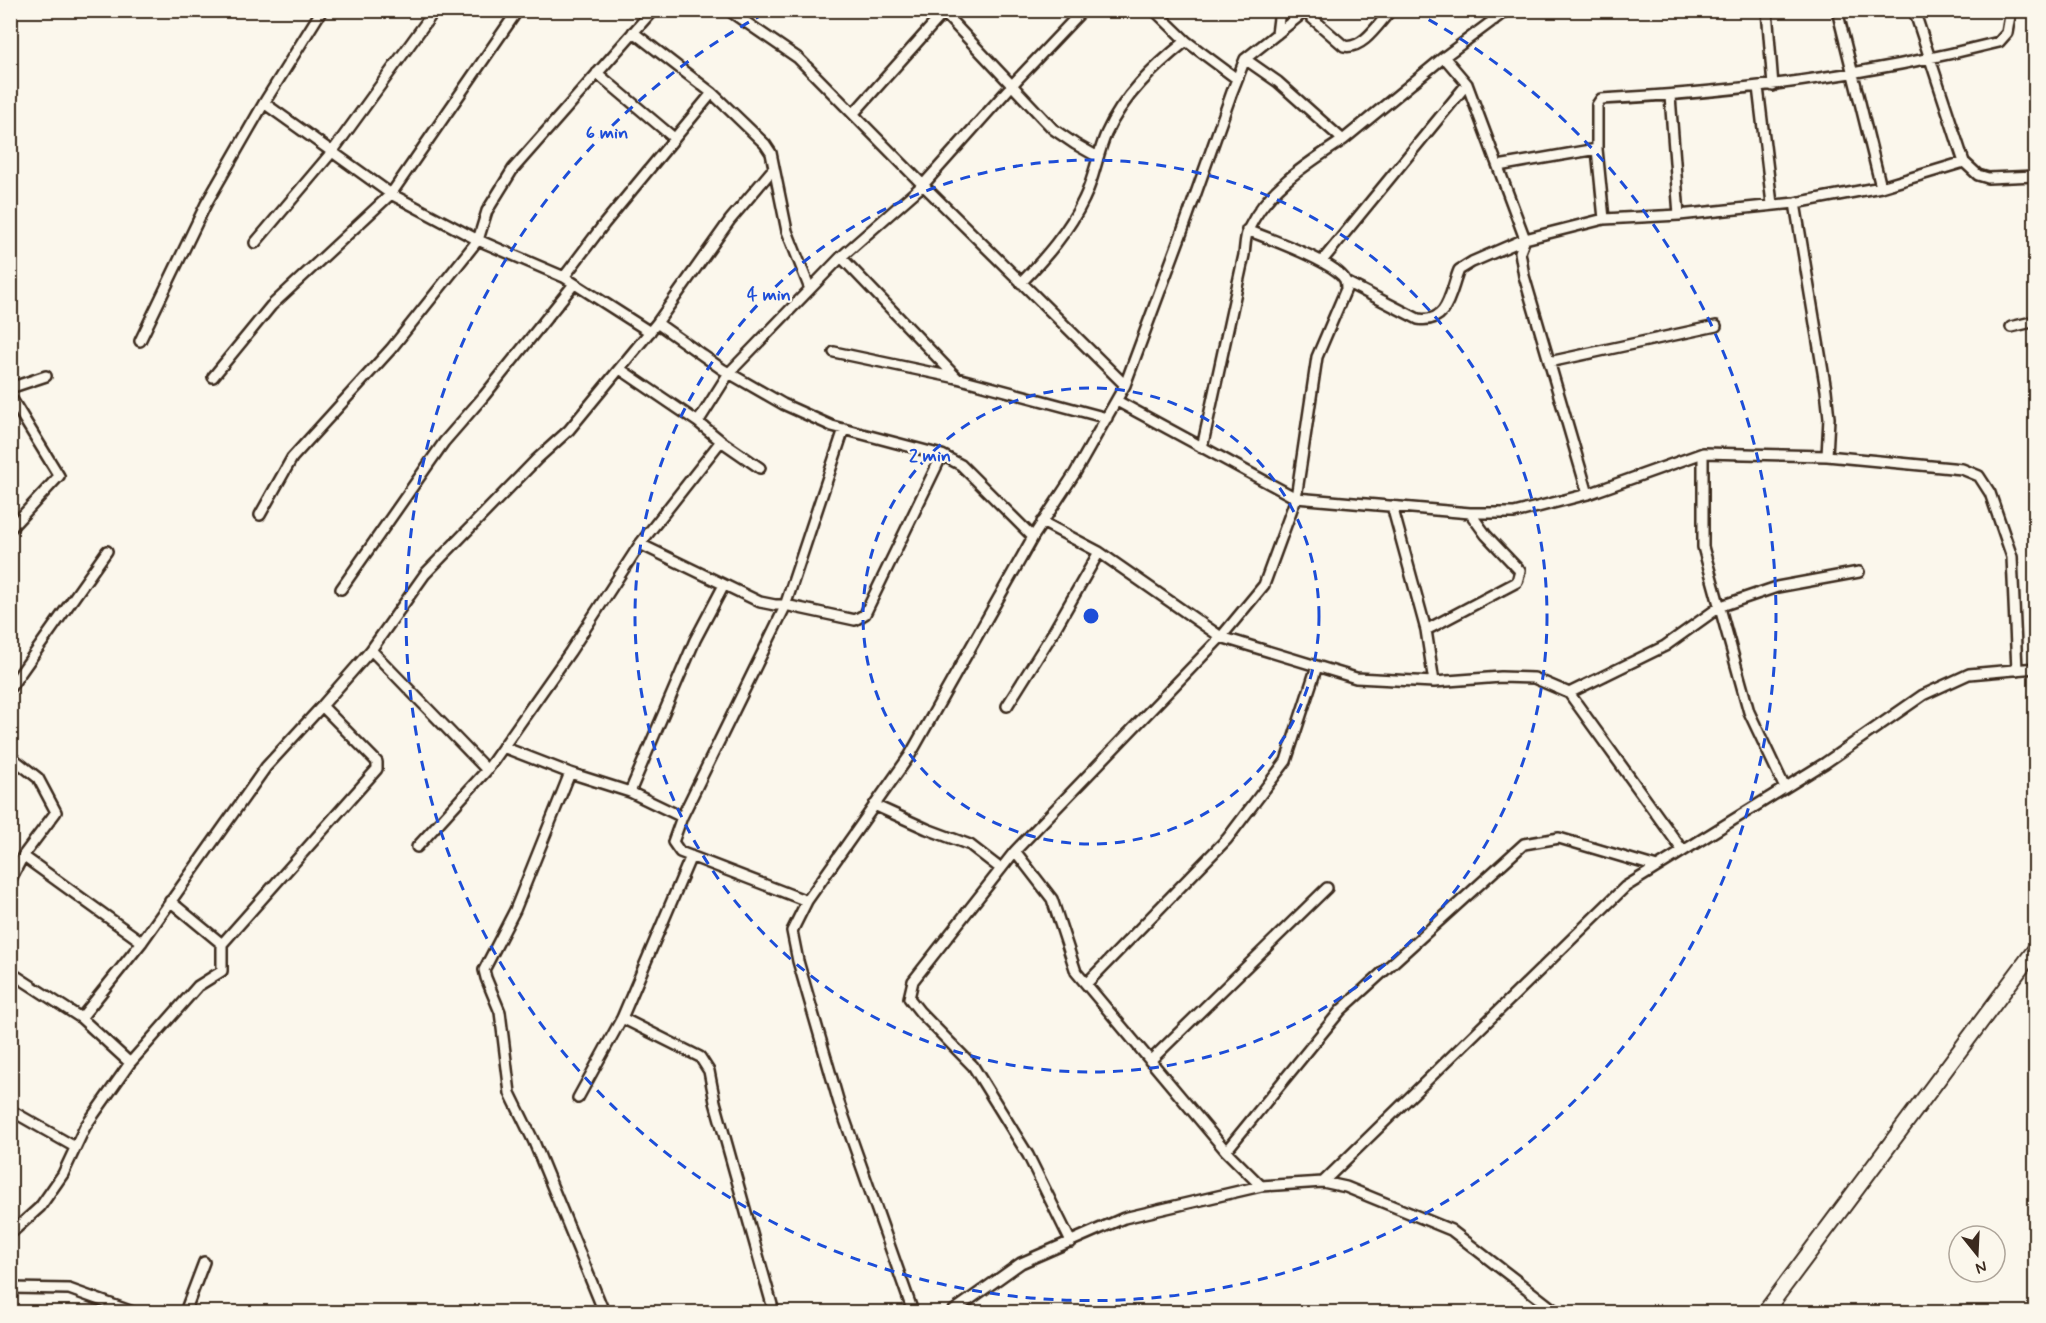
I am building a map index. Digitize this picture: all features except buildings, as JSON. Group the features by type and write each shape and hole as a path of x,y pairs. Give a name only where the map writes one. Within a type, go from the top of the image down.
{"street":[{"path":"141,341 206,204 264,103 322,10"},
{"path":"255,243 332,152 435,10"},
{"path":"213,377 271,306 391,194 518,10"},
{"path":"260,515 292,458 391,349 478,240 487,211 513,169 653,10"},
{"path":"728,10 798,58 1125,385"},
{"path":"698,422 729,373 841,257 922,184 1083,10"},
{"path":"1154,10 1186,40 1237,79"},
{"path":"1277,34 1280,10"},
{"path":"913,1312 839,1103 798,962 792,931 807,901 910,755 1033,537 1075,473 1117,401 1125,385 1245,59 1306,11 1344,46 1351,47 1359,44 1391,10"},
{"path":"1485,10 1494,20"},
{"path":"1202,448 1244,255 1247,230 1270,195 1300,169 1343,140 1444,57 1507,10"},
{"path":"1767,10 1773,86"},
{"path":"1837,10 1881,187"},
{"path":"1914,10 1964,162 1978,175 1988,178 2036,176"},
{"path":"1604,219 1597,149 1597,105 1601,99 1670,96 1773,86 1929,60 1999,42 2007,33 2011,10"},
{"path":"854,113 945,12 1053,129 1098,157"},
{"path":"633,32 712,93 765,144 771,153 787,231 810,289"},
{"path":"1021,283 1047,256 1071,223 1085,198 1106,134 1130,94 1155,66 1186,40"},
{"path":"1444,57 1467,84 1525,239 1520,252 1524,276 1588,494"},
{"path":"1245,59 1278,82 1343,140"},
{"path":"597,74 675,138"},
{"path":"1322,261 1467,84"},
{"path":"1758,87 1772,204"},
{"path":"564,277 604,224 712,93"},
{"path":"1670,96 1679,215"},
{"path":"264,103 391,194 478,240 564,277 650,332"},
{"path":"1498,166 1597,149"},
{"path":"1247,230 1322,261 1341,275 1346,282 1418,319 1426,320 1438,317 1448,304 1459,270 1525,239 1604,219 1679,215 1795,202 1881,187 1964,162"},
{"path":"81,1018 142,942 266,767 370,650 425,574 518,477 568,430 620,369 657,323 730,220 774,168"},
{"path":"1795,202 1826,390 1829,418 1827,456"},
{"path":"841,257 957,378"},
{"path":"1071,1242 1028,1155 973,1066 909,998 913,981 1015,851 1221,637 1264,585 1296,498 1317,357 1346,290 1346,282"},
{"path":"341,589 444,442 574,284"},
{"path":"2011,327 2036,321"},
{"path":"657,323 729,373 783,404 832,426 942,455 961,465 1033,537"},
{"path":"1549,362 1716,326"},
{"path":"834,352 957,378 1107,418"},
{"path":"620,369 760,468"},
{"path":"10,388 46,376"},
{"path":"10,396 59,476 10,530"},
{"path":"1117,401 1296,498 1470,513 1514,513 1588,494 1703,453 1827,456 1962,469 1978,476 1990,493 2012,557 2017,670"},
{"path":"807,901 680,852 673,842 682,817 785,604 844,429"},
{"path":"417,847 487,770 570,652 640,544 721,441"},
{"path":"1703,453 1703,548 1749,712 1785,788"},
{"path":"640,544 760,602 774,605 785,604 855,620 865,614 942,455"},
{"path":"1392,506 1426,630 1434,682"},
{"path":"1426,630 1517,582 1520,577 1520,571 1486,535 1470,513"},
{"path":"1042,522 1099,552 1221,637 1356,678 1434,682 1500,677 1534,678 1569,693 1683,851"},
{"path":"10,688 106,551"},
{"path":"1007,706 1051,636 1099,552"},
{"path":"1569,693 1665,646 1721,606 1777,587 1859,572"},
{"path":"630,792 696,640 724,585"},
{"path":"370,650 487,770"},
{"path":"1086,984 1227,839 1286,761 1317,666"},
{"path":"1323,1182 1625,886 1825,763 1923,695 1969,674 2036,668"},
{"path":"10,1234 40,1208 63,1174 85,1127 130,1063 198,986 222,970 222,944 377,769 377,762 322,706"},
{"path":"503,747 570,773 630,792 682,817"},
{"path":"10,756 38,778 56,812 23,856 10,881"},
{"path":"570,773 515,910 484,970 500,1012 510,1093 534,1142 604,1312"},
{"path":"874,805 970,845 1001,869"},
{"path":"1226,1151 1341,1010 1524,844 1559,838 1657,867"},
{"path":"1015,851 1052,899 1076,972 1226,1151 1261,1186"},
{"path":"23,856 142,942"},
{"path":"578,1098 622,1018 691,856"},
{"path":"1150,1061 1327,888"},
{"path":"170,901 222,944"},
{"path":"1765,1312 2036,948"},
{"path":"10,972 81,1018 130,1063"},
{"path":"622,1018 700,1057 709,1071 715,1102 774,1312"},
{"path":"10,1110 75,1147"},
{"path":"952,1312 1021,1263 1124,1218 1261,1186 1323,1182 1346,1187 1451,1230 1557,1312"},
{"path":"185,1312 204,1262"},
{"path":"10,1288 69,1289 133,1312"}]}
